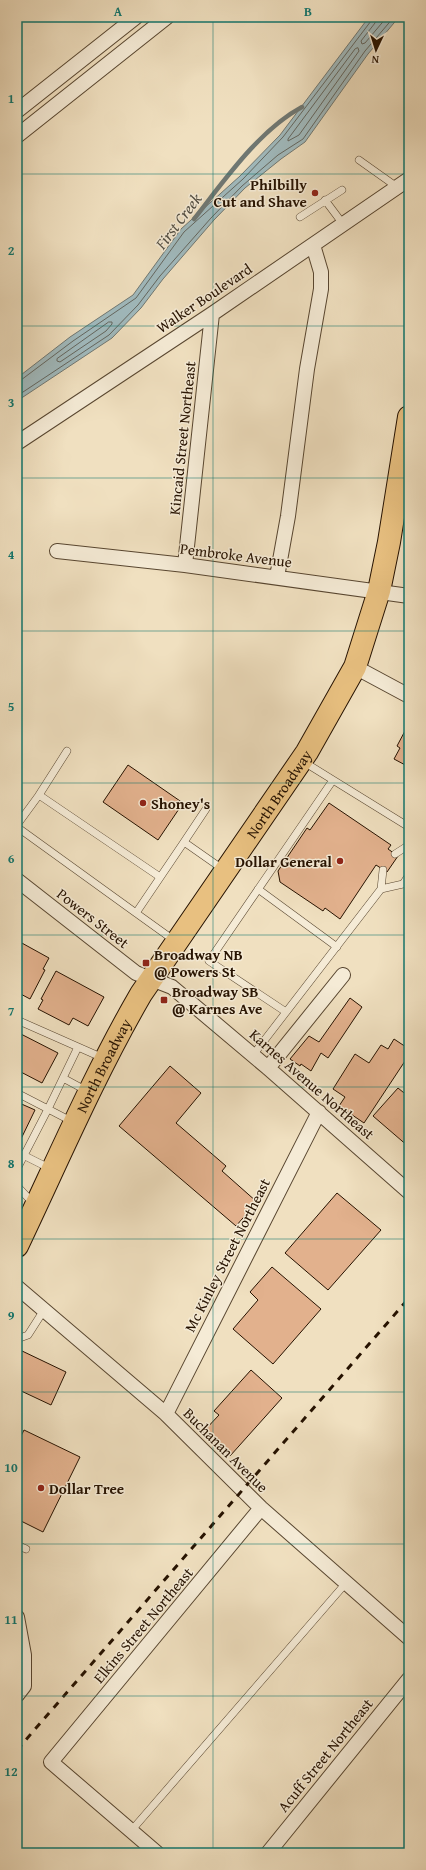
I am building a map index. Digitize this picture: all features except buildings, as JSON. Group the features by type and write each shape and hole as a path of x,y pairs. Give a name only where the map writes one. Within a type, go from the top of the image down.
{"main road":[{"name":"North Broadway","path":"17,1246 90,1093 128,1018 152,978 301,761 355,666 379,591 390,542 409,417"}],"street":[{"path":"17,111 136,17"},
{"path":"17,136 167,17"},
{"name":"Walker Boulevard","path":"17,443 212,314 409,179"},
{"path":"277,577 288,516 307,369 321,289 321,272 313,245"},
{"name":"Kincaid Street Northeast","path":"185,565 212,314"},
{"name":"Pembroke Avenue","path":"57,550 277,577 409,596"},
{"path":"355,666 409,696"},
{"name":"Powers Street","path":"17,880 136,973 152,978"},
{"path":"268,1068 343,975"},
{"name":"Karnes Avenue Northeast","path":"152,978 172,987 319,1112 409,1192"},
{"name":"Mc Kinley Street Northeast","path":"166,1414 319,1112"},
{"name":"Buchanan Avenue","path":"17,1287 166,1414 261,1508 409,1638"},
{"name":"Elkins Street Northeast","path":"132,1831 51,1762 261,1508"},
{"path":"17,1617 24,1655 24,1686 17,1695"},
{"name":"Acuff Street Northeast","path":"268,1853 409,1679"},
{"path":"132,1831 157,1853"}],"lane":[{"path":"359,160 397,187"},
{"path":"300,217 342,190"},
{"path":"325,200 343,224"},
{"path":"67,751 17,826 177,943"},
{"path":"301,761 409,827"},
{"path":"286,1012 210,961 333,780"},
{"path":"39,795 160,877"},
{"path":"136,913 206,809"},
{"path":"184,842 225,871"},
{"path":"395,854 409,845"},
{"path":"253,1055 381,889 383,870"},
{"path":"381,889 403,884 409,875"},
{"path":"258,889 337,947"},
{"path":"17,1020 107,1060"},
{"path":"17,1169 78,1047"},
{"path":"63,1078 90,1093"},
{"path":"17,1093 76,1123"},
{"path":"17,1152 53,1170"},
{"path":"17,1186 36,1206"},
{"path":"17,1339 28,1335 44,1310"},
{"path":"17,1545 26,1550"},
{"path":"132,1831 346,1583"}],"water":[{"name":"First Creek","path":"369,17 399,17 368,54 305,142 245,188 214,220 163,279 141,308 112,338 17,401 17,378 70,337 133,295 181,229 240,176 280,135"}],"waterway":[{"name":"First Creek","path":"194,219 243,157 271,129 302,107"}],"railway":[{"path":"17,1750 409,1298"}],"place":[{"name":"Philbilly Cut and Shave","path":"315,193"},
{"name":"Shoney's","path":"143,803"},
{"name":"Dollar General","path":"340,861"},
{"name":"Broadway NB @ Powers St","path":"146,963"},
{"name":"Broadway SB @ Karnes Ave","path":"164,1000"},
{"name":"Dollar Tree","path":"41,1488"}]}
